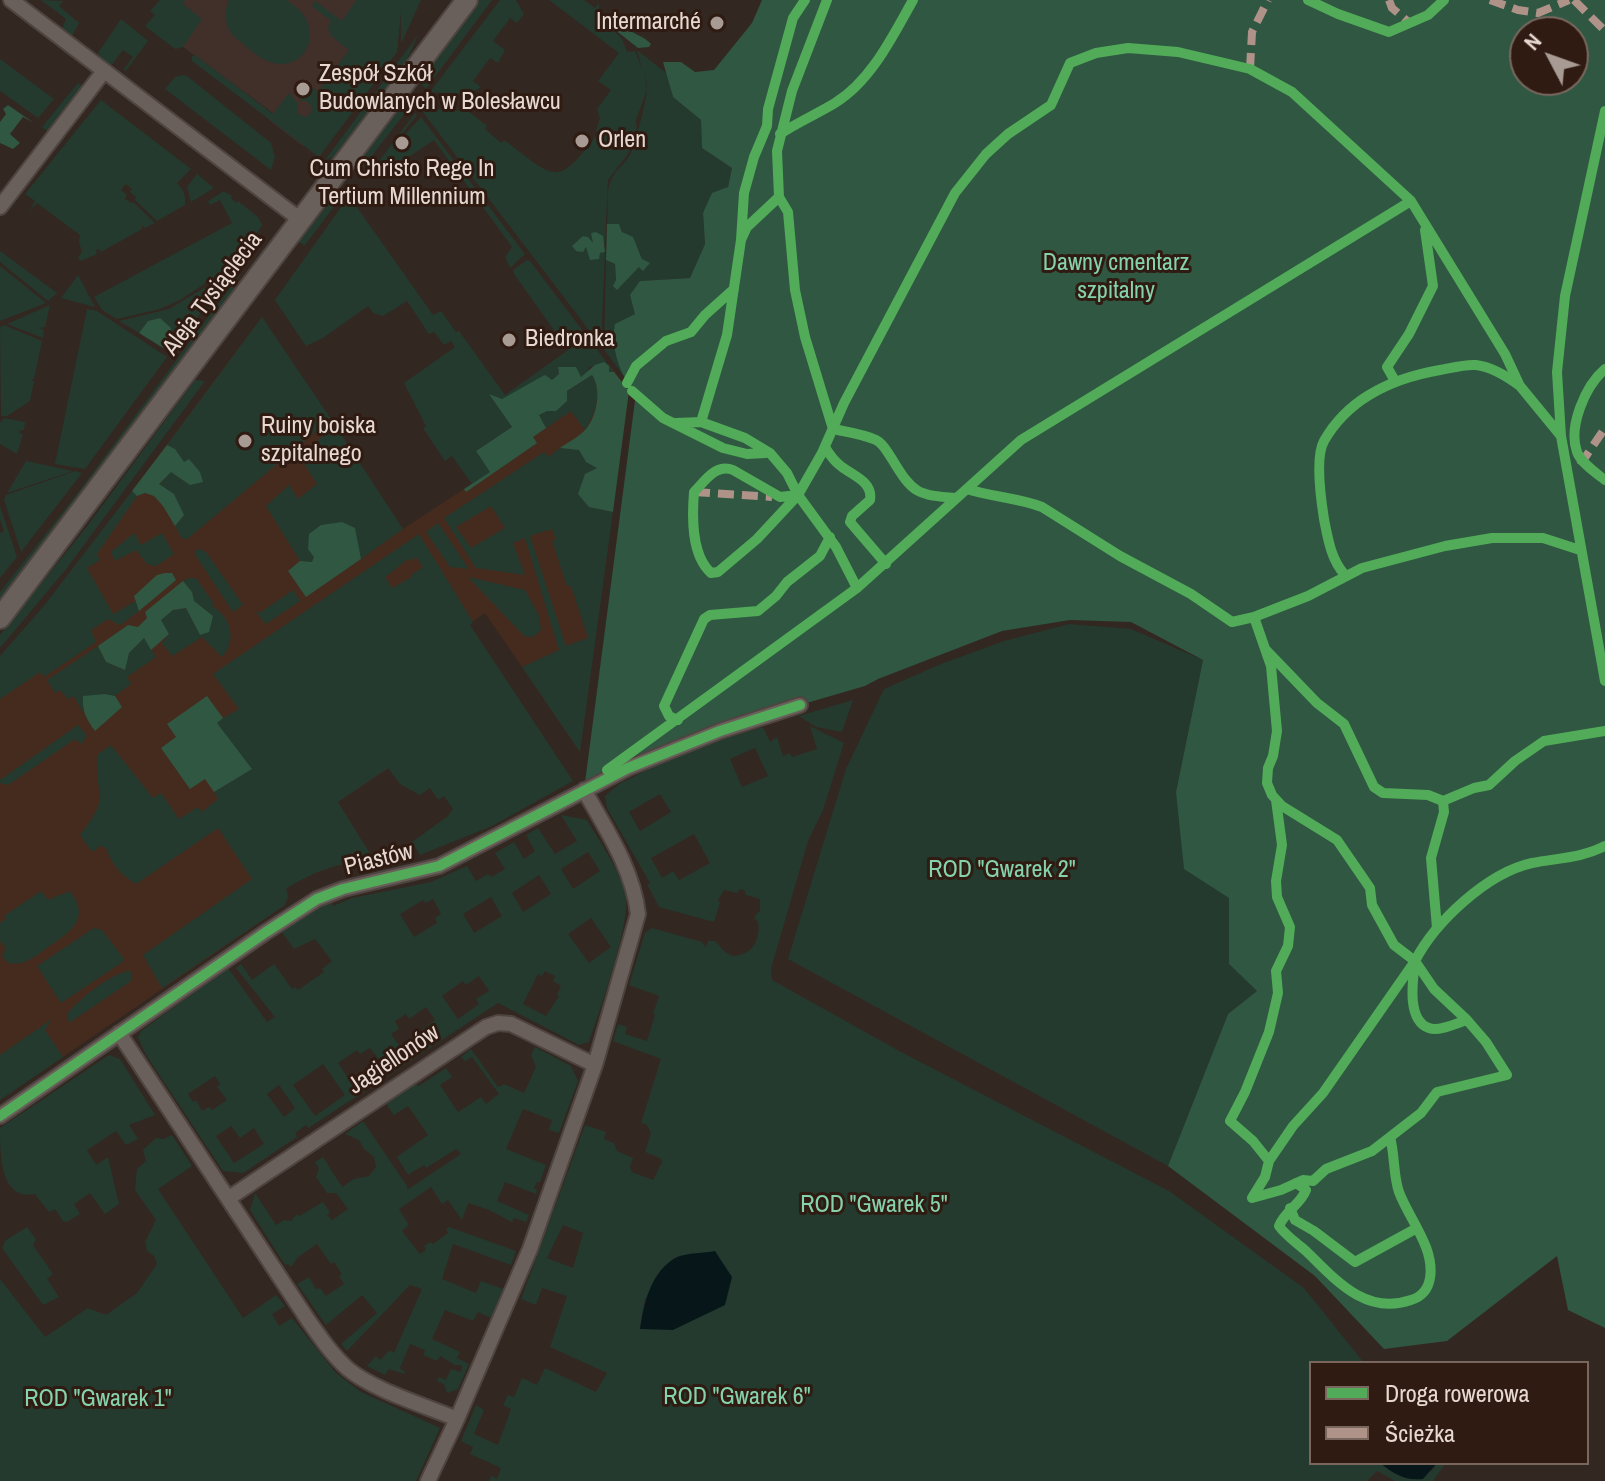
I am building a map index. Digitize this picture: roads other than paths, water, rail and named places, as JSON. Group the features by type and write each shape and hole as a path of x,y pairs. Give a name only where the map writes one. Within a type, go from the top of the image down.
{"street":[{"path":"11,0 302,221"},
{"name":"Aleja Tysiąclecia","path":"0,618 467,0"},
{"path":"0,207 104,71"},
{"name":"Piastów","path":"0,1116 317,899 343,889 439,866 628,768 720,731 800,705"},
{"path":"428,1481 518,1281 595,1065 638,914 636,891 584,790"},
{"name":"Jagiellonów","path":"229,1198 486,1027 498,1023 511,1024 595,1065"},
{"path":"119,1033 308,1320 349,1370 457,1419"}],"place":[{"name":"Intermarché","path":"717,23"},
{"name":"Zespół Szkół Budowlanych w Bolesławcu","path":"303,89"},
{"name":"Orlen","path":"582,141"},
{"name":"Cum Christo Rege In Tertium Millennium","path":"402,143"},
{"name":"Biedronka","path":"509,340"},
{"name":"Ruiny boiska szpitalnego","path":"245,441"}],"park label":[{"name":"Dawny cmentarz szpitalny","path":"1116,278"},
{"name":"ROD \"Gwarek 2\"","path":"1002,871"},
{"name":"ROD \"Gwarek 5\"","path":"874,1206"},
{"name":"ROD \"Gwarek 6\"","path":"737,1398"},
{"name":"ROD \"Gwarek 1\"","path":"98,1400"}]}
